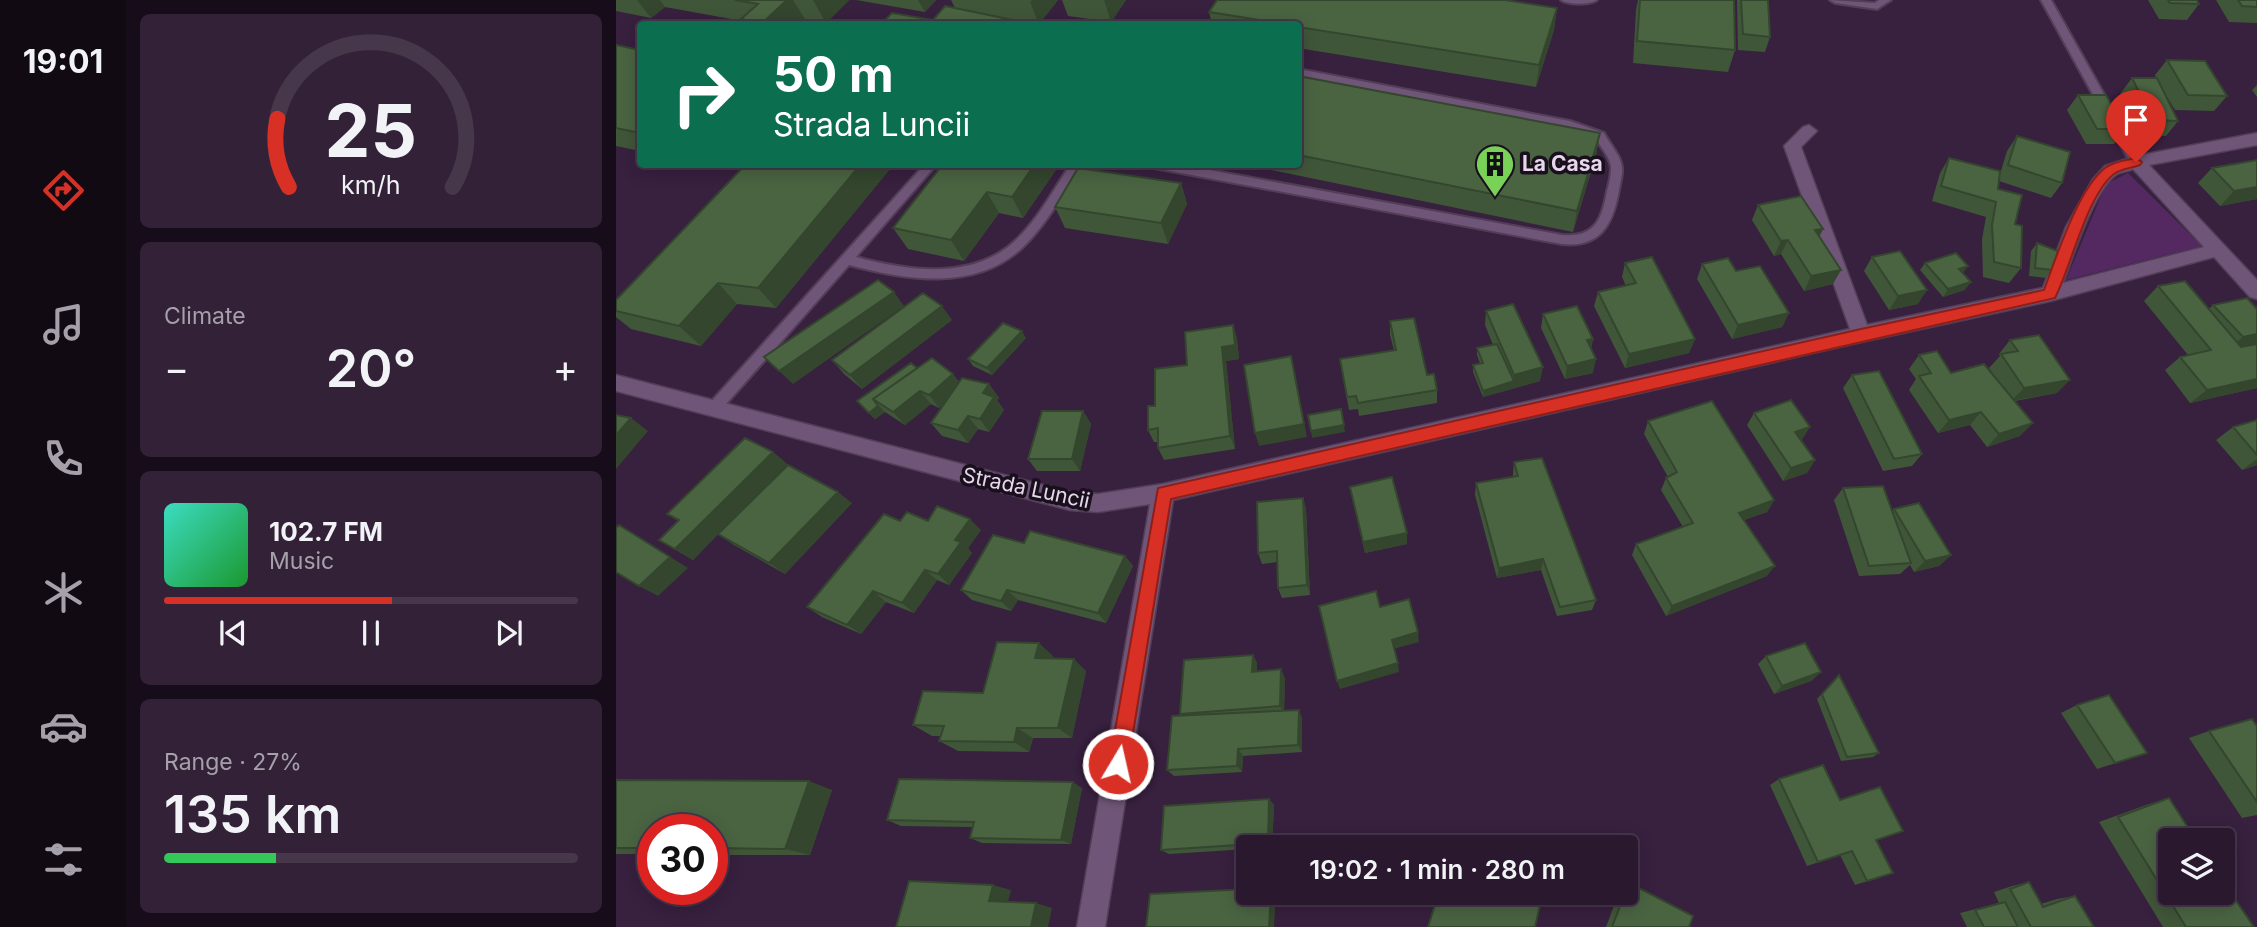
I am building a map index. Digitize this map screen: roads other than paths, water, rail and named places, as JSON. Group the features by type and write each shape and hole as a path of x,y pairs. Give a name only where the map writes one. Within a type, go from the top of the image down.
{"street":[{"path":"1809,131 1792,146 1861,334"},
{"path":"2050,294 2075,227 2099,183 2111,170 2136,162 2257,139"},
{"path":"2136,162 2257,292"},
{"name":"Strada Luncii","path":"616,383 1070,501 1098,503 1163,493 1861,334 2050,294 2217,250"},
{"path":"1091,927 1163,493"}],"lane":[{"path":"1566,0 1592,0"},
{"path":"1835,0 1877,6 1886,0"},
{"path":"2046,0 2136,162"},
{"path":"1175,168 1546,237 1579,240 1596,233 1607,218 1617,166 1600,136 1570,125 1302,73"},
{"path":"714,408 929,168"},
{"path":"849,260 908,273 971,271 1011,251 1033,226 1074,168"}],"place":[{"name":"La Casa","path":"1495,198"}]}
